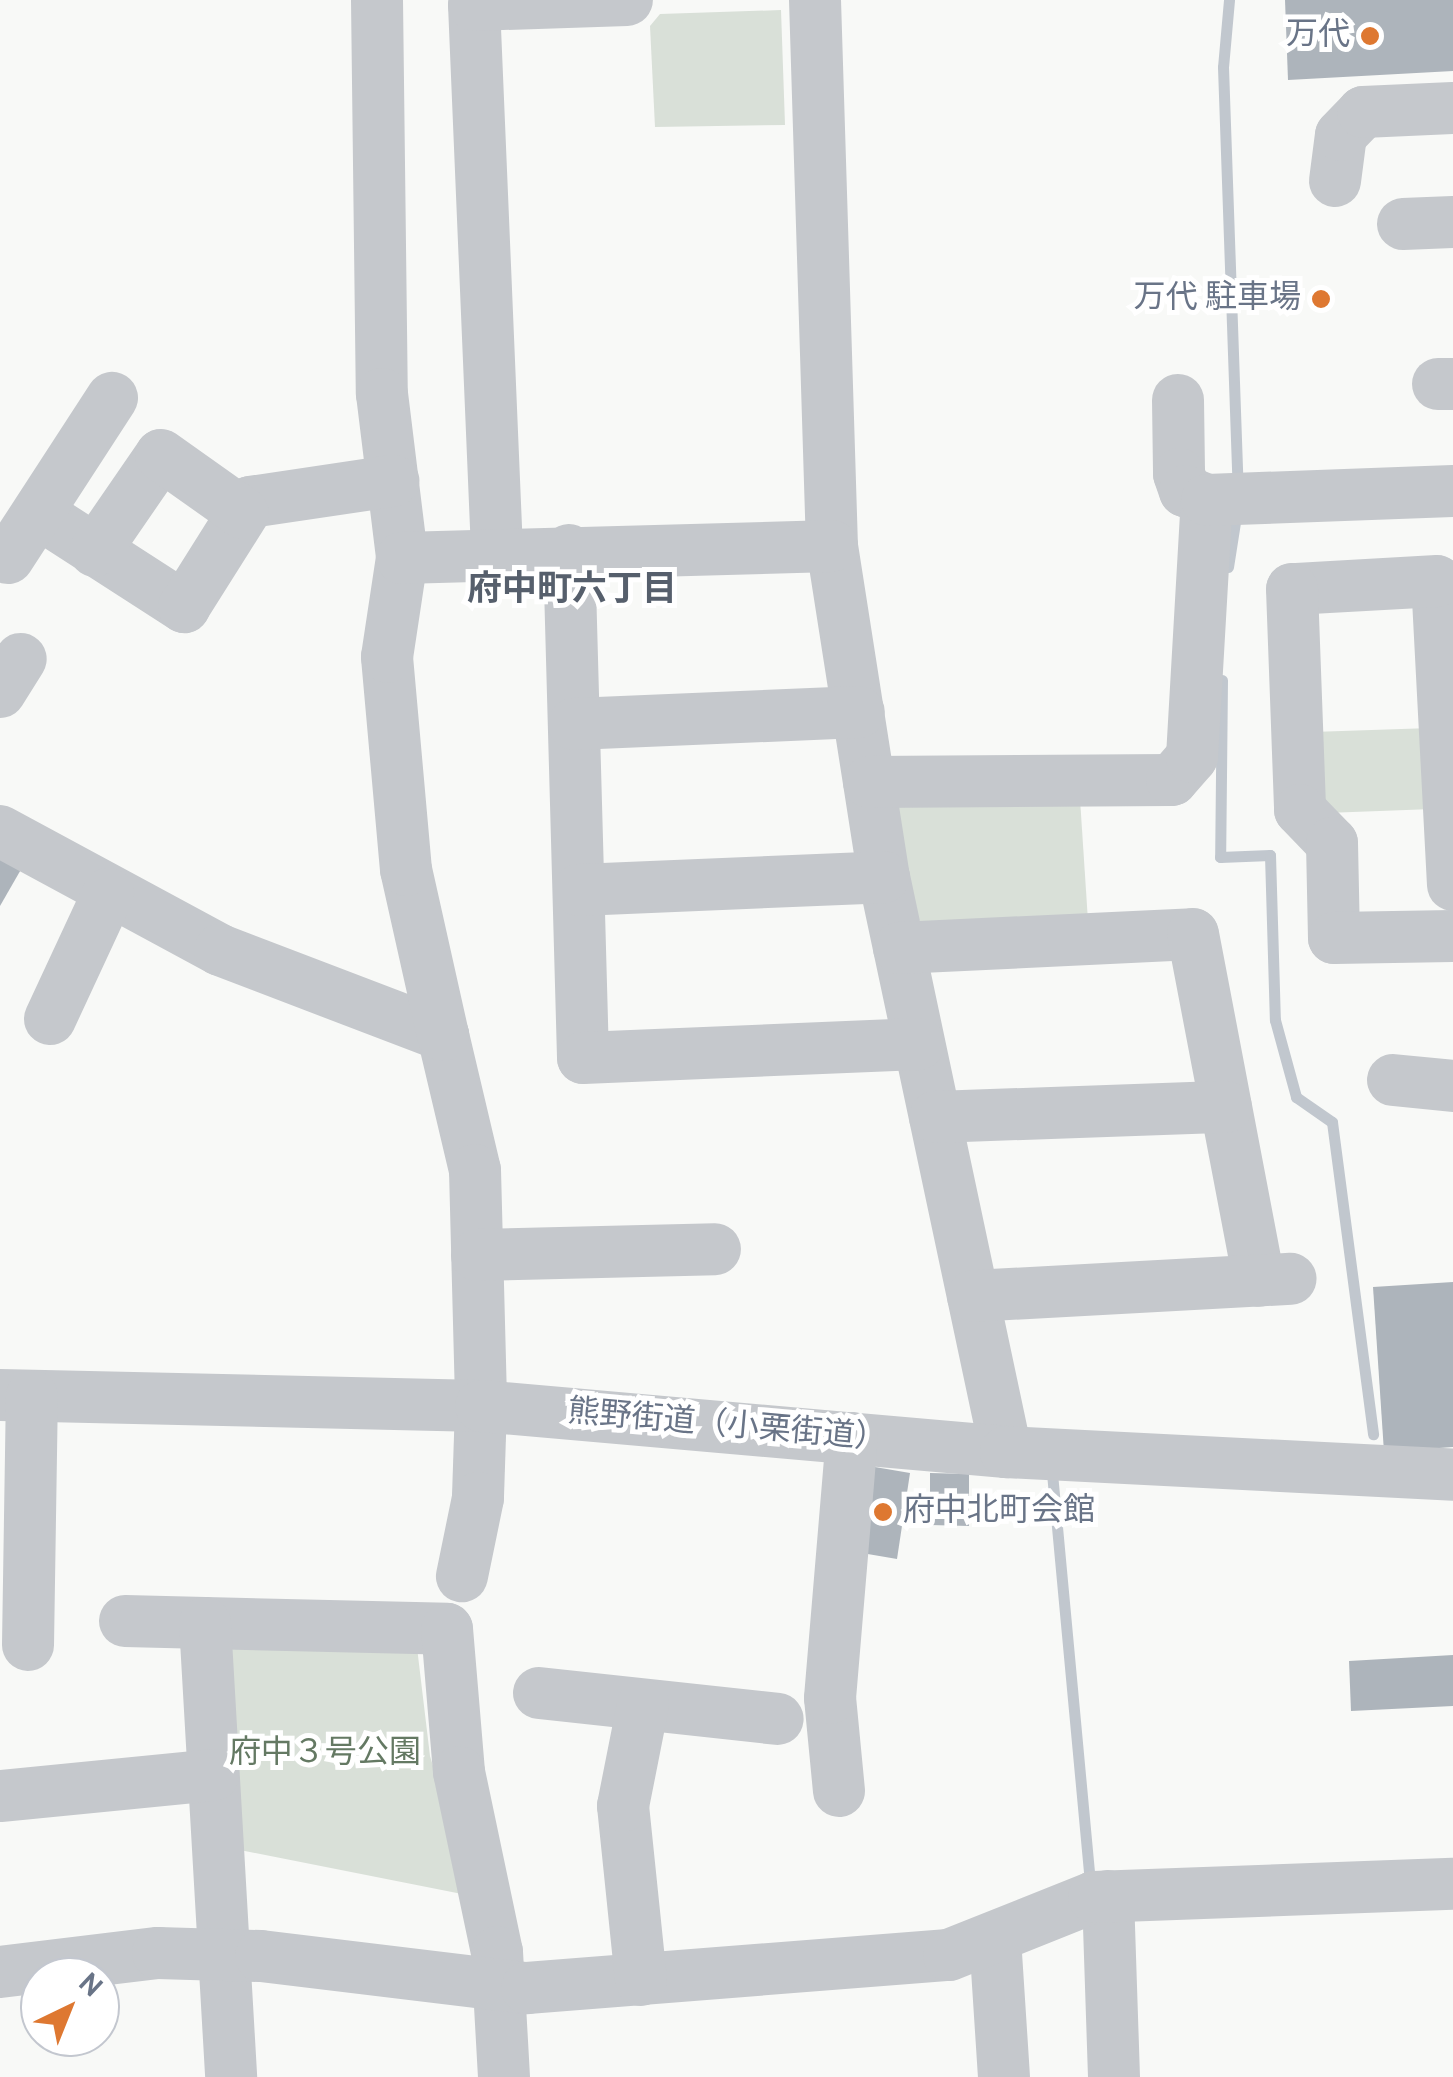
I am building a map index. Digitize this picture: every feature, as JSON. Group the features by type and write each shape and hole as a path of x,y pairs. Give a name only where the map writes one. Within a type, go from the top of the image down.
{"street":[{"path":"377,0 382,394 402,558 387,657 406,870 475,1170 482,1406 478,1498 462,1576"},
{"path":"497,551 474,5 627,0"},
{"path":"815,0 832,546 884,877 1006,1452"},
{"path":"1336,181 1341,135 1363,112 1453,108"},
{"path":"8,558 112,398"},
{"path":"1178,400 1180,474 1185,491 1207,500 1453,490"},
{"path":"95,551 161,454 243,512"},
{"path":"38,513 184,608 250,502 393,481"},
{"path":"869,782 1172,780 1192,757 1207,500"},
{"path":"402,558 497,551 832,546"},
{"path":"570,550 584,1058 920,1044"},
{"path":"1453,886 1437,581 1292,588 1300,810 1332,844 1334,938 1453,936"},
{"path":"574,724 859,712"},
{"path":"0,831 108,894 220,950 443,1034"},
{"path":"579,890 884,877"},
{"path":"50,1019 108,894"},
{"path":"899,948 1193,934 1226,1107 1277,1280 973,1296"},
{"path":"1394,1080 1453,1086"},
{"path":"935,1118 1226,1107"},
{"path":"477,1255 649,1270 715,1249"},
{"path":"16,1395 47,1592 28,1645"},
{"name":"熊野街道（小栗街道）","path":"16,1395 482,1406 1006,1452 1453,1475"},
{"path":"839,1792 830,1698 852,1438"},
{"path":"126,1622 447,1628 459,1772 489,1897 500,1989 504,2077"},
{"path":"205,1622 231,2077"},
{"path":"539,1693 643,1705 753,1729"},
{"path":"640,1980 623,1806 611,1769 643,1705"},
{"path":"0,1796 213,1775"},
{"path":"0,1972 158,1952 222,1955 500,1989 949,1955 1108,1896 1453,1884"},
{"path":"1108,1896 1126,2052"},
{"path":"996,1938 1004,2077"}],"green space":[{"path":"781,10 785,125 655,127 650,26 660,14"},
{"path":"1431,728 1433,809 1326,813 1312,732"},
{"path":"1080,799 1088,921 929,929 918,919 896,807"},
{"name":"府中３号公園","path":"213,1631 416,1639 430,1756 472,1896 225,1847"}],"building":[{"name":"万代","path":"1285,0 1453,0 1453,71 1288,80"},
{"path":"0,844 27,859 0,906"},
{"path":"1453,1282 1453,1447 1384,1452 1373,1287"},
{"name":"府中北町会館","path":"869,1466 910,1473 897,1559 856,1552"},
{"path":"930,1473 969,1474 969,1526 930,1525"},
{"path":"1453,1655 1453,1706 1351,1711 1349,1661"}],"waterway":[{"path":"1229,0 1223,67 1237,477"},
{"path":"1228,567 1236,516"},
{"path":"1222,680 1220,857 1270,855 1275,1020 1296,1097 1332,1122 1373,1434"},
{"path":"1052,1473 1089,1874"}],"place":[{"name":"万代","path":"1370,36"},
{"name":"万代 駐車場","path":"1321,299"},
{"name":"府中北町会館","path":"883,1512"}],"district":[{"name":"府中町六丁目","path":"572,591"}]}
